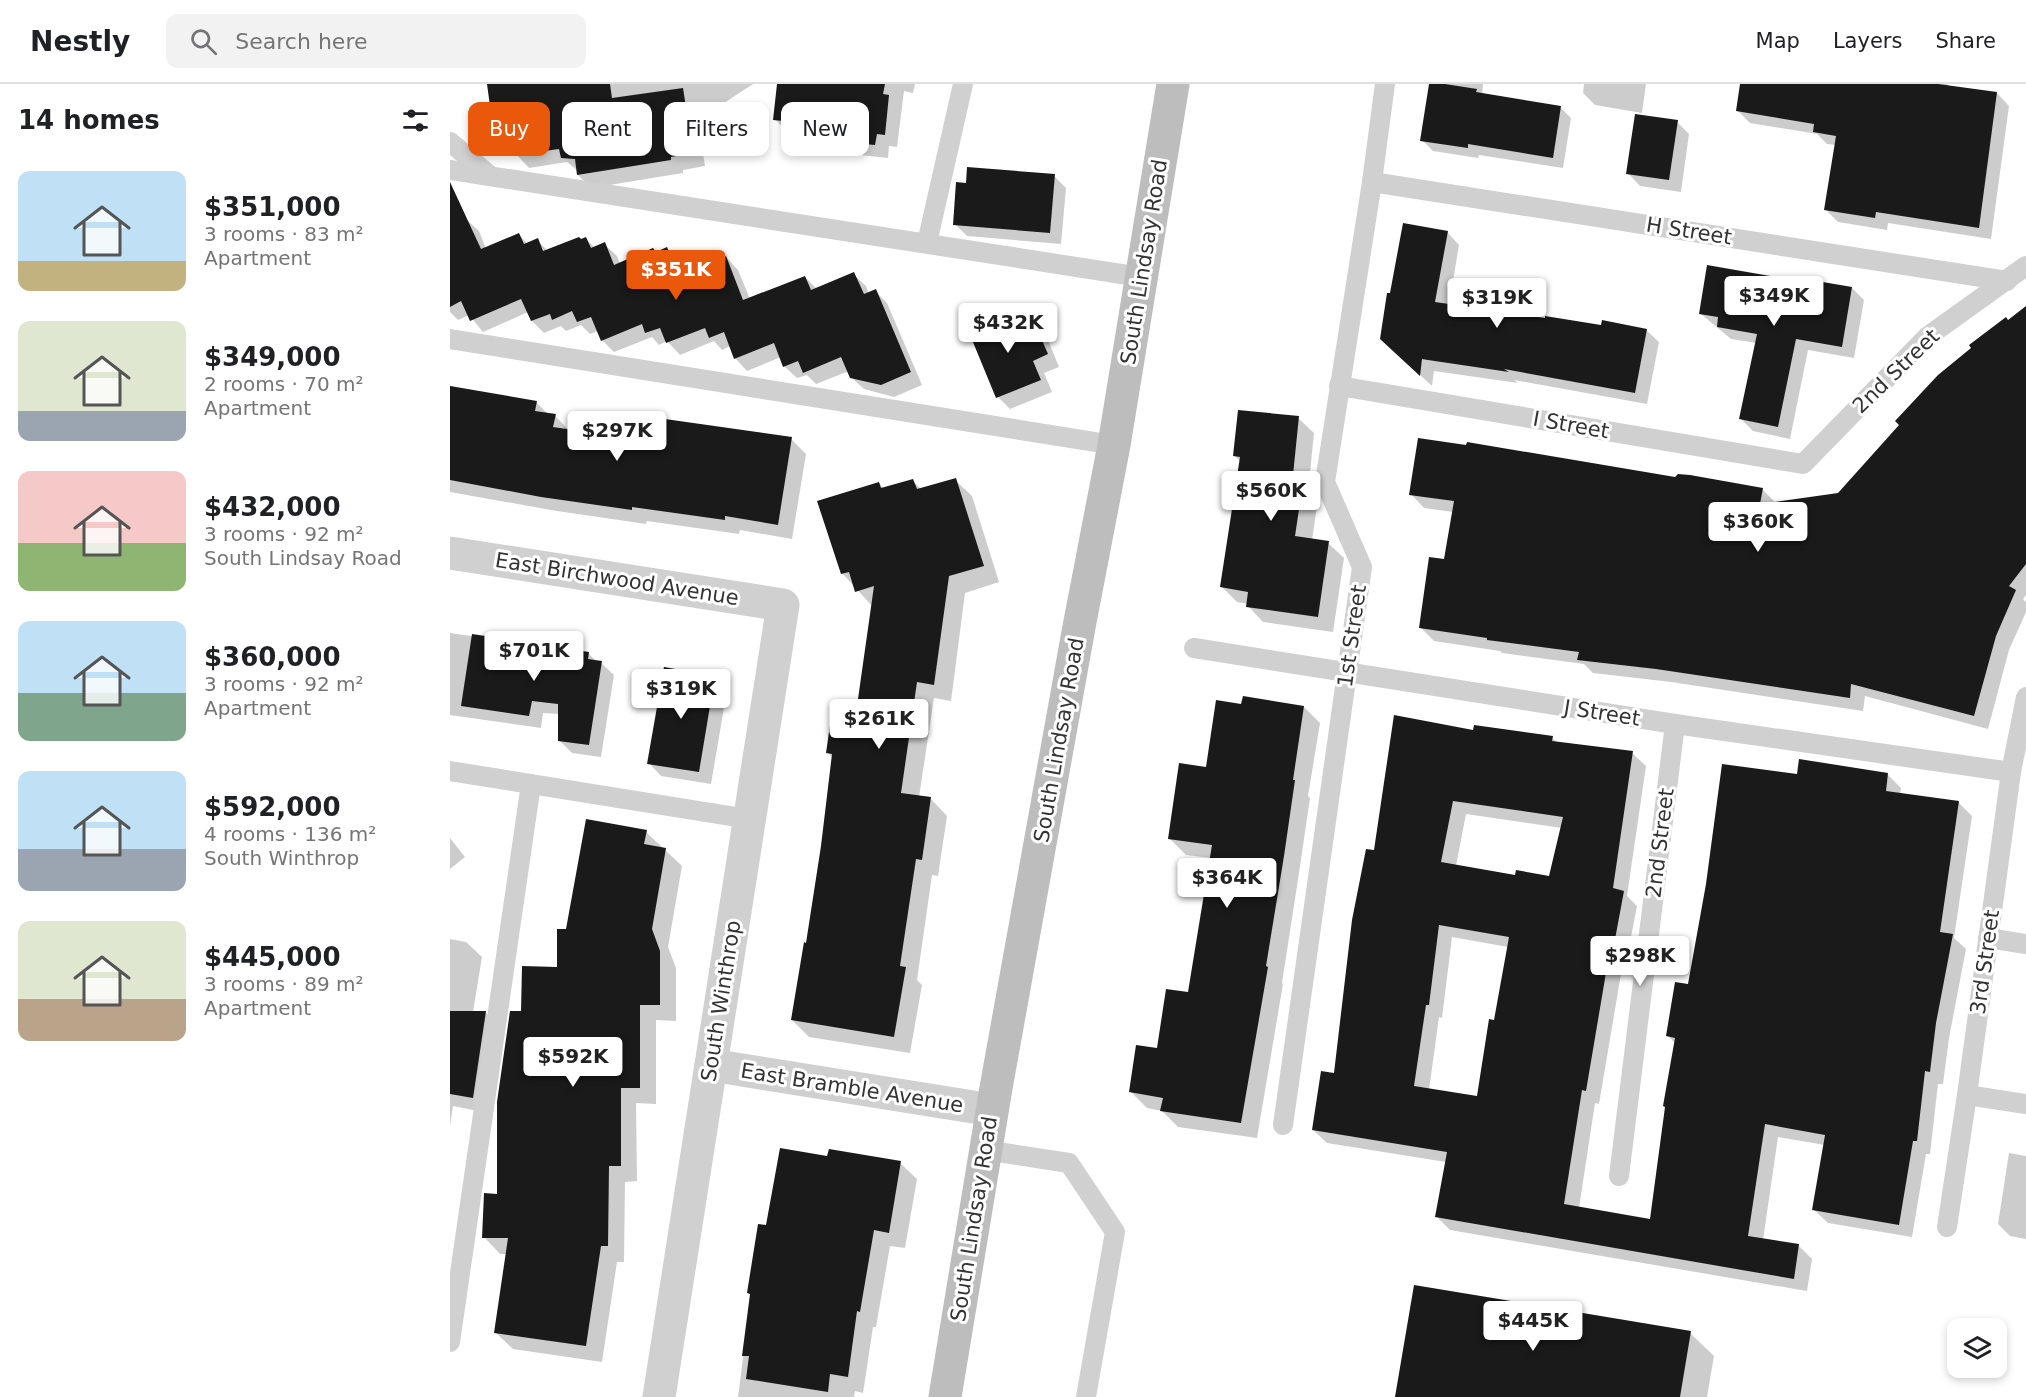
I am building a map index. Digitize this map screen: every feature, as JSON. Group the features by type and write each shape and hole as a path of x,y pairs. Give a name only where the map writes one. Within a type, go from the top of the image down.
{"main road":[{"name":"South Lindsay Road","path":"945,1397 992,1110 1114,445 1173,84"}],"street":[{"name":"East Birchwood Avenue","path":"450,553 783,605"},
{"name":"South Winthrop","path":"659,1397 783,605"},
{"name":"East Bramble Avenue","path":"711,1065 992,1110"}],"lane":[{"path":"927,243 963,84"},
{"name":"1st Street","path":"1283,1125 1362,567 1325,482 1385,84"},
{"path":"450,142 490,176"},
{"path":"450,170 1141,277"},
{"name":"H Street","path":"1372,182 2007,281"},
{"name":"2nd Street","path":"1803,464 1927,337 2026,266"},
{"path":"450,339 1114,445"},
{"name":"I Street","path":"1339,386 1803,464"},
{"name":"J Street","path":"1194,648 1675,724 2010,772"},
{"name":"3rd Street","path":"1947,1227 2010,772 2026,697"},
{"name":"2nd Street","path":"1619,1176 1675,724"},
{"path":"450,771 750,819"},
{"path":"450,1342 531,784"},
{"path":"1988,938 2026,944"},
{"path":"1967,1095 2026,1104"},
{"path":"986,1150 1069,1163 1115,1232 1086,1397"}],"building":[{"path":"487,84 610,84 612,98 683,88 685,102 664,102 664,156 676,156 671,157 671,160 577,175 575,159 561,158 559,149 550,150 550,102 489,102"},
{"path":"777,84 885,84 883,94 889,95 885,135 877,134 875,145 869,144 869,102 781,102 781,121 773,120"},
{"path":"1429,84 1477,89 1476,92 1561,106 1553,158 1468,144 1468,148 1420,141"},
{"path":"1740,84 1938,84 1997,92 1979,228 1876,212 1875,218 1824,210 1836,136 1813,132 1814,124 1736,111"},
{"path":"1635,114 1678,120 1669,180 1626,174"},
{"path":"967,167 1055,174 1050,233 953,225 956,182 966,183"},
{"path":"450,182 481,249 519,233 524,244 538,238 543,251 579,237 581,239 586,237 591,248 605,242 614,265 653,248 656,252 667,247 678,273 726,256 743,300 805,276 811,290 854,272 864,294 876,289 911,372 881,385 850,378 841,357 803,373 798,361 783,367 774,343 734,359 724,332 709,338 705,328 666,343 660,328 645,333 642,324 601,341 591,317 577,322 572,311 552,320 550,314 531,321 521,299 470,321 461,301 450,307"},
{"path":"1403,223 1448,231 1435,302 1601,325 1602,320 1647,329 1635,393 1504,369 1509,372 1422,359 1420,376 1380,339 1387,293 1390,293"},
{"path":"1707,265 1811,283 1811,280 1852,287 1842,347 1796,339 1778,427 1739,419 1757,334 1717,327 1718,317 1699,314"},
{"path":"2026,306 2026,564 2009,586 2016,590 1996,636 1974,716 1851,684 1850,698 1656,669 1577,660 1579,652 1419,628 1429,557 1444,559 1454,501 1409,495 1418,438 1466,445 1467,442 1675,477 1678,474 1690,475 1763,488 1760,504 1838,493 1899,425 1895,421 1938,375 1971,348 1969,345 2006,317 2008,320"},
{"path":"1011,313 1019,331 1035,324 1048,354 1033,361 1041,380 996,398 968,330"},
{"path":"450,386 537,401 535,411 556,414 553,427 661,443 665,419 792,437 778,525 725,516 725,520 632,507 632,510 541,497 450,480"},
{"path":"1238,410 1299,416 1293,475 1304,476 1295,536 1329,541 1318,617 1246,607 1248,592 1220,587 1240,457 1233,456"},
{"path":"956,478 984,566 949,576 934,685 917,682 901,793 931,797 922,860 916,859 900,966 906,967 894,1037 791,1020 821,846 832,754 826,753 831,718 839,720 841,704 857,706 874,586 855,592 849,572 841,574 817,501 879,482 881,488 913,479 917,489"},
{"path":"472,634 589,652 588,659 602,661 589,745 558,741 558,704 532,701 529,716 461,706"},
{"path":"664,667 715,676 699,772 647,764"},
{"path":"1243,696 1304,706 1284,856 1266,966 1268,967 1241,1123 1160,1111 1163,1098 1129,1092 1136,1045 1157,1048 1166,989 1188,992 1212,845 1168,839 1179,763 1206,767 1216,700 1241,704"},
{"path":"1394,715 1473,730 1474,725 1553,736 1552,741 1633,751 1613,888 1624,891 1613,950 1610,949 1586,1091 1582,1090 1564,1204 1650,1219 1665,1107 1663,1106 1675,1038 1666,1036 1675,982 1688,984 1706,884 1722,764 1797,774 1799,759 1888,773 1886,791 1959,801 1940,932 1953,934 1936,1023 1930,1072 1925,1071 1917,1141 1913,1141 1899,1225 1812,1210 1825,1135 1765,1124 1748,1236 1799,1244 1794,1279 1435,1217 1447,1152 1312,1130 1321,1071 1334,1073 1352,920 1366,849 1374,850","holes":["1453,801 1563,817 1549,876 1516,870 1515,875 1441,862","1439,925 1509,937 1494,1020 1489,1019 1477,1096 1414,1086 1426,1005 1429,1005"]},
{"path":"586,819 647,830 644,844 666,848 652,929 660,951 660,1005 640,1005 640,1088 621,1088 621,1166 609,1166 608,1246 601,1246 586,1346 494,1333 508,1238 482,1238 484,1193 497,1194 497,1102 510,1011 521,1011 522,966 557,967 557,929 566,929"},
{"path":"450,1011 486,1011 473,1098 450,1094"},
{"path":"780,1148 827,1156 829,1149 901,1161 889,1233 874,1230 860,1312 857,1311 848,1377 830,1374 828,1392 746,1379 749,1356 742,1356 750,1294 747,1293 758,1224 766,1225"},
{"path":"1414,1285 1691,1331 1680,1397 1395,1397"}]}
